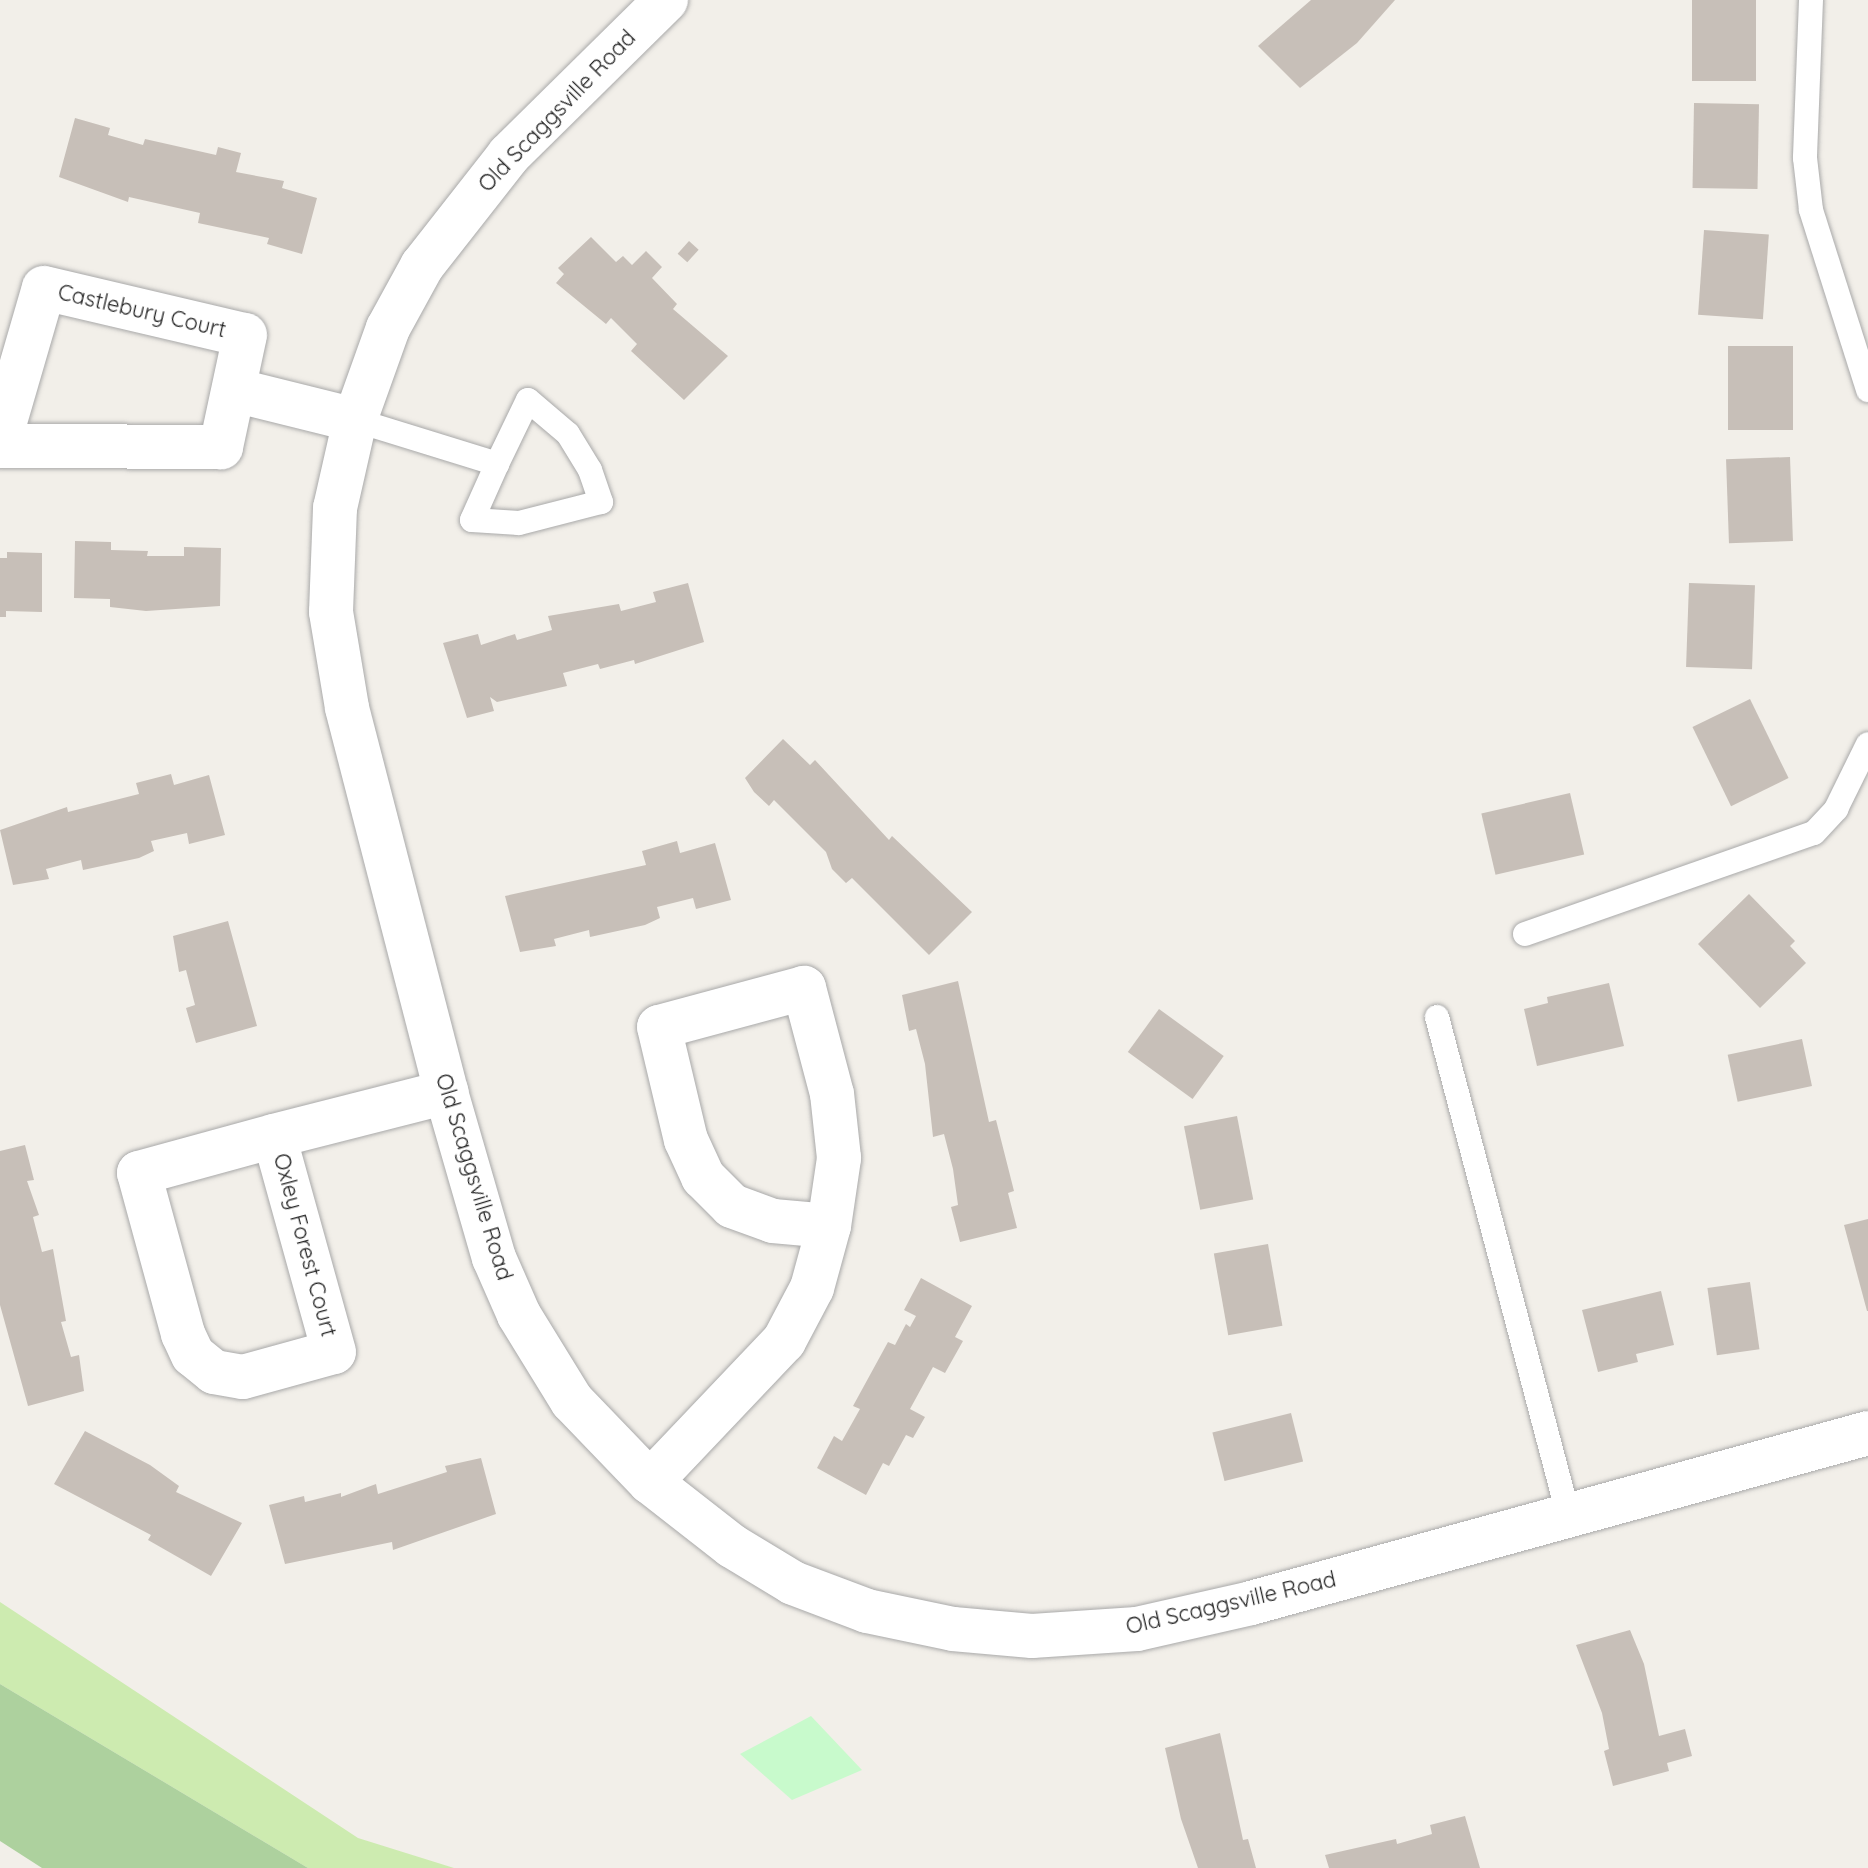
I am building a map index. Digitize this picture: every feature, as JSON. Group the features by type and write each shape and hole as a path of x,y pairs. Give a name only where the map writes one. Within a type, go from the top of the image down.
{"street":[{"name":"Old Scaggsville Road","path":"666,0 509,155 422,266 388,328 355,420 335,508 331,612 347,708 446,1092 494,1258 519,1315 572,1401 650,1482 732,1546 793,1583 867,1611 953,1629 1032,1636 1137,1629 1238,1606 1868,1433"},
{"name":"Castlebury Court","path":"0,439 44,288 245,335 221,447 0,446"},
{"path":"234,390 355,420"},
{"path":"650,1482 784,1341 812,1288 829,1226 839,1158 832,1094 804,988 659,1027 686,1140 703,1177 732,1206 773,1221 829,1226"},
{"name":"Oxley Forest Court","path":"274,1136 334,1352 243,1377 214,1372 193,1355 183,1334 139,1173 274,1136 446,1092"}],"lane":[{"path":"1811,0 1805,158 1811,210 1868,390"},
{"path":"528,400 568,434 601,502 519,523 472,520 497,464 528,400"},
{"path":"355,420 497,464"},
{"path":"1525,934 1814,833 1836,809 1868,744"},
{"path":"1437,1017 1568,1514"}],"green space":[{"path":"0,1602 358,1838 454,1868 308,1868 0,1684"},
{"path":"0,1684 308,1868 42,1868 0,1841"},
{"path":"811,1716 862,1770 792,1800 740,1754"}],"building":[{"path":"1311,0 1395,0 1357,43 1300,88 1258,46"},
{"path":"1692,0 1756,0 1756,81 1692,81"},
{"path":"1694,103 1759,104 1758,189 1693,188"},
{"path":"75,118 110,128 108,135 143,145 145,139 216,155 218,147 241,153 236,172 284,181 282,188 317,198 302,254 267,244 269,238 198,223 200,213 129,197 128,202 59,177"},
{"path":"1704,230 1769,235 1763,319 1698,315"},
{"path":"591,237 616,262 623,256 632,265 646,251 662,267 652,278 677,304 673,309 728,356 684,400 631,351 637,344 611,318 606,324 556,283 564,274 558,268"},
{"path":"689,241 699,250 687,262 678,254"},
{"path":"1728,346 1793,346 1793,430 1728,430"},
{"path":"1790,457 1793,541 1729,543 1726,459"},
{"path":"75,541 111,542 111,550 148,551 147,556 184,556 184,547 221,548 220,606 146,611 110,607 110,599 74,598"},
{"path":"7,552 42,553 42,612 6,611 6,617 0,617 0,558 7,558"},
{"path":"688,583 704,642 635,664 634,660 600,669 598,664 563,673 567,686 497,702 490,697 494,711 467,718 443,643 478,634 481,645 515,634 517,640 552,630 548,616 619,604 621,611 656,602 653,592"},
{"path":"1689,583 1755,585 1752,669 1686,667"},
{"path":"1750,699 1789,778 1731,806 1692,727"},
{"path":"783,739 810,765 815,760 889,840 892,836 972,912 929,955 852,878 846,883 832,869 826,852 774,800 769,806 754,792 745,778"},
{"path":"171,774 174,785 209,775 225,835 189,844 187,833 151,841 154,851 139,858 83,870 81,860 46,869 49,879 13,885 0,830 67,807 68,812 139,794 136,783"},
{"path":"1570,793 1584,854 1496,875 1481,813"},
{"path":"677,841 680,853 715,843 731,900 696,909 693,898 657,907 660,918 645,925 590,937 589,930 554,939 556,946 520,952 505,896 646,865 642,851"},
{"path":"1749,894 1795,941 1790,946 1806,963 1760,1008 1698,944"},
{"path":"228,921 257,1026 196,1043 186,1008 195,1005 186,970 179,972 173,936"},
{"path":"958,981 989,1122 996,1120 1014,1191 1008,1193 1017,1228 960,1242 951,1207 958,1205 953,1169 944,1134 933,1137 925,1064 916,1029 909,1031 902,995"},
{"path":"1609,983 1624,1046 1537,1066 1524,1009 1548,1003 1547,997"},
{"path":"1159,1009 1224,1056 1193,1099 1128,1052"},
{"path":"1802,1039 1812,1086 1738,1102 1728,1055"},
{"path":"1237,1116 1253,1199 1200,1210 1184,1126"},
{"path":"25,1145 34,1180 27,1181 39,1215 33,1217 42,1252 53,1249 66,1321 61,1322 71,1357 79,1355 84,1391 28,1406 0,1305 0,1151"},
{"path":"1868,1219 1868,1311 1867,1311 1844,1225"},
{"path":"1268,1244 1282,1326 1228,1335 1214,1254"},
{"path":"921,1278 972,1306 955,1337 963,1341 945,1373 933,1367 910,1409 925,1417 913,1438 906,1435 889,1466 883,1463 866,1495 817,1468 834,1436 842,1441 860,1409 853,1406 888,1342 895,1345 906,1324 910,1327 916,1316 904,1310"},
{"path":"1750,1282 1759,1349 1717,1355 1707,1288"},
{"path":"1661,1291 1674,1345 1636,1354 1638,1362 1598,1372 1582,1310"},
{"path":"1291,1413 1303,1462 1225,1481 1212,1433"},
{"path":"85,1431 150,1465 179,1486 176,1492 242,1523 211,1576 148,1540 151,1535 54,1484"},
{"path":"481,1458 496,1514 393,1550 392,1542 285,1564 269,1505 304,1496 305,1502 341,1493 341,1497 376,1484 378,1494 447,1472 445,1466"},
{"path":"1630,1630 1644,1664 1659,1736 1685,1729 1692,1756 1667,1763 1669,1771 1613,1786 1604,1751 1609,1749 1602,1713 1576,1645"},
{"path":"1220,1733 1243,1840 1248,1839 1256,1868 1198,1868 1181,1819 1165,1748"},
{"path":"1465,1816 1480,1868 1329,1868 1325,1855 1396,1839 1397,1844 1432,1834 1430,1825"}]}
